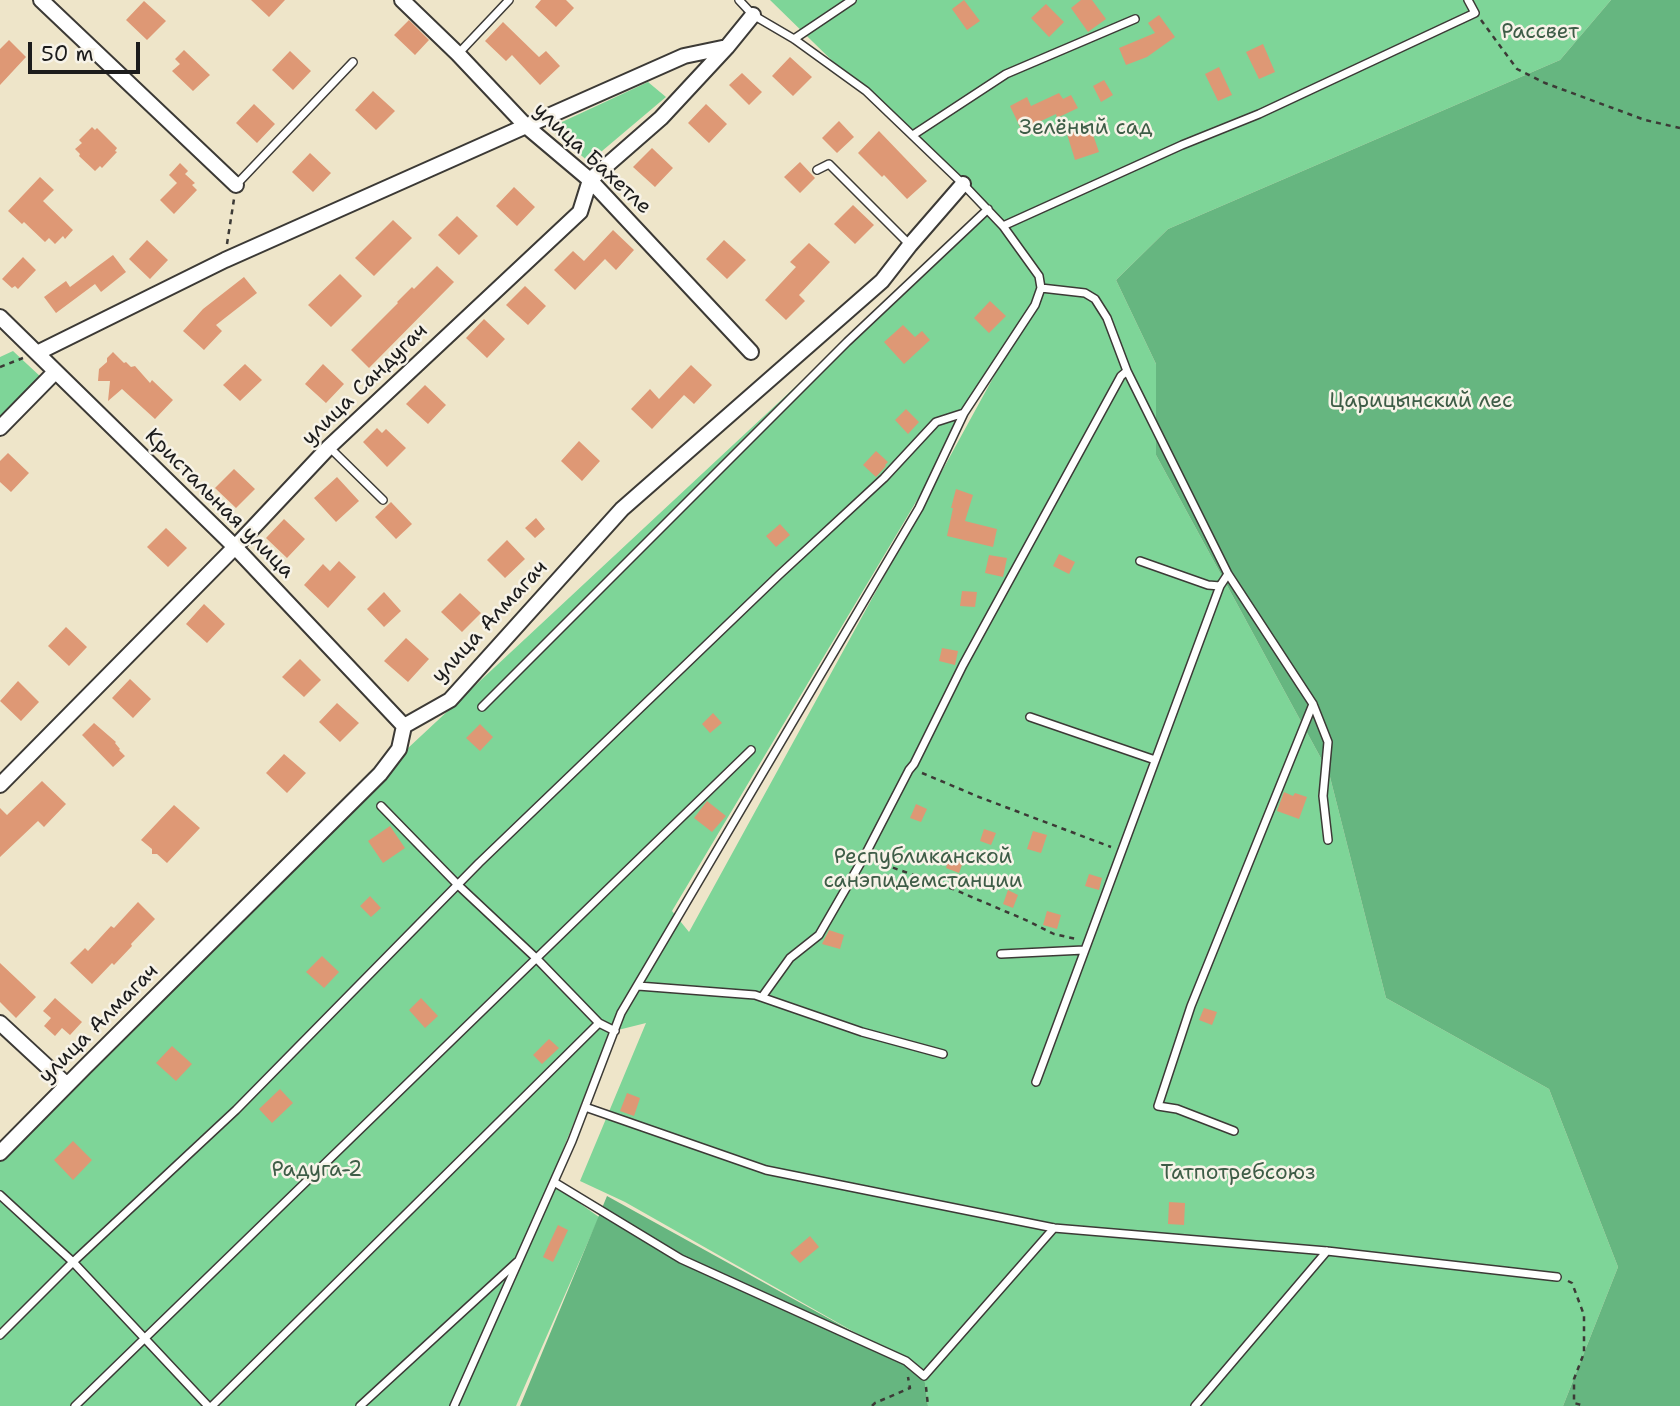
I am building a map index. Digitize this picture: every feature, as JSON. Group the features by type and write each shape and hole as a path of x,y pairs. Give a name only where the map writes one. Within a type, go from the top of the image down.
{"street":[{"path":"41,0 236,185"},
{"name":"улица Бахетле","path":"402,0 526,126 590,180 751,352"},
{"path":"590,180 661,118 753,15"},
{"path":"37,352 225,260 684,56 727,47"},
{"name":"улица Сандугач","path":"0,785 235,547 329,447 580,212 590,180"},
{"name":"улица Алмагач","path":"0,1153 380,774 398,749 404,726 450,699 622,509 882,281 963,184"},
{"name":"Кристальная улица","path":"0,317 235,547 404,726"},
{"path":"0,428 55,372"},
{"path":"0,1023 67,1085"}],"lane":[{"path":"458,54 509,0"},
{"path":"454,1406 554,1182 621,1013 919,508 964,413 1035,305 1041,288 1039,276 988,209 866,90 794,39 753,15 739,0"},
{"path":"794,39 852,0"},
{"path":"1003,226 1170,150 1259,114 1475,13 1468,0"},
{"path":"913,135 1006,74 1135,19"},
{"path":"236,185 353,62"},
{"path":"817,170 829,164 910,245"},
{"path":"482,707 847,342 988,209"},
{"path":"1041,288 1086,293 1095,299 1107,318 1127,371 1228,574 1313,704 1328,742 1323,796 1328,840"},
{"path":"762,997 790,958 819,935 914,764 963,665 1121,376 1127,371"},
{"path":"0,1335 72,1262 236,1110 458,885 884,478 936,422 964,413"},
{"path":"329,447 383,500"},
{"path":"1140,561 1208,585 1220,586"},
{"path":"1036,1082 1220,586 1228,574"},
{"path":"1234,1131 1177,1109 1158,1106 1191,1006 1313,704"},
{"path":"1031,717 1155,760"},
{"path":"75,1406 751,750"},
{"path":"381,806 599,1023 615,1031"},
{"path":"1001,954 1084,950"},
{"path":"638,986 755,995 862,1031 943,1054"},
{"path":"0,1195 72,1262 210,1406 599,1023"},
{"path":"585,1107 766,1170 1054,1228 1327,1251 1557,1277"},
{"path":"554,1182 681,1259 906,1361 924,1377 1054,1228"},
{"path":"1195,1406 1327,1251"},
{"path":"360,1406 520,1258"}],"path":[{"path":"1475,13 1517,69 1545,83 1645,120 1680,128"},
{"path":"225,260 236,185"},
{"path":"0,367 37,352"},
{"path":"911,768 979,797 1121,850"},
{"path":"864,857 953,890 1054,934 1087,941"},
{"path":"1557,1277 1572,1283 1584,1315 1584,1353 1574,1379 1574,1403 1585,1406"},
{"path":"872,1406 910,1388 906,1361"},
{"path":"924,1377 928,1406"}],"green space":[{"path":"770,0 1611,0 1560,60 1168,229 1116,280 1156,364 1156,455 1329,773 1386,998 1549,1089 1618,1267 1563,1406 928,1406 921,1370 625,1202 580,1181 646,1023 610,1032 550,1182 599,1217 516,1406 0,1406 0,1160 407,749 985,210","holes":["1010,347 689,932 672,911"]},
{"name":"Царицынский лес","path":"1611,0 1680,0 1680,1406 1563,1406 1618,1267 1549,1089 1386,998 1329,773 1156,455 1156,364 1116,280 1168,229 1560,60"},
{"path":"648,82 666,97 589,162 549,128"},
{"path":"13,351 42,378 0,416 0,357"},
{"path":"607,1196 922,1370 928,1406 520,1406"}],"building":[{"path":"251,0 285,0 269,17"},
{"path":"541,0 566,0 574,8 556,27 535,7"},
{"path":"964,0 980,21 967,30 952,9"},
{"path":"1081,0 1092,0 1106,19 1088,32 1071,8"},
{"path":"144,1 166,21 147,40 126,20"},
{"path":"1046,4 1064,22 1049,37 1031,18"},
{"path":"1159,15 1175,37 1147,57 1126,65 1119,48 1155,33 1148,23"},
{"path":"409,20 429,40 415,55 394,35"},
{"path":"503,22 539,57 546,51 560,66 540,85 512,55 506,61 485,41"},
{"path":"9,40 26,57 0,85 0,49"},
{"path":"1263,44 1275,72 1259,79 1246,52"},
{"path":"184,50 210,75 193,91 172,71 180,64 175,59"},
{"path":"290,51 311,71 293,90 272,70"},
{"path":"790,57 812,77 793,96 772,76"},
{"path":"1219,67 1232,95 1218,101 1205,74"},
{"path":"742,73 762,92 749,105 729,85"},
{"path":"1104,80 1113,95 1101,102 1093,86"},
{"path":"373,91 395,111 376,130 355,110"},
{"path":"1059,93 1063,99 1071,95 1078,108 1057,118 1056,114 1026,128 1024,125 1020,127 1010,106 1027,97 1031,106"},
{"path":"254,104 275,124 257,143 236,123"},
{"path":"706,104 727,124 709,143 688,123"},
{"path":"839,121 854,137 837,153 822,138"},
{"path":"1090,126 1099,152 1075,160 1067,134"},
{"path":"92,127 95,130 97,128 117,148 117,152 102,168 100,166 95,171 75,149 82,143 79,140"},
{"path":"879,131 927,181 907,199 858,153"},
{"path":"652,148 673,168 655,187 633,167"},
{"path":"310,153 331,173 313,192 292,172"},
{"path":"800,162 815,178 800,193 784,177"},
{"path":"180,163 188,171 185,174 195,183 192,185 197,190 174,214 160,200 177,183 169,175"},
{"path":"40,177 54,190 43,201 73,230 65,239 63,236 55,244 49,238 45,242 8,211"},
{"path":"514,187 535,207 517,226 496,206"},
{"path":"853,205 874,225 855,244 834,224"},
{"path":"457,216 478,236 459,255 438,235"},
{"path":"393,220 412,238 374,276 355,258"},
{"path":"613,230 634,250 616,270 605,259 575,290 554,270 573,251 584,261"},
{"path":"147,240 168,260 150,279 129,259"},
{"path":"724,240 746,260 727,279 706,259"},
{"path":"809,243 830,262 799,295 805,301 786,320 765,300 796,267 790,262"},
{"path":"113,255 126,272 101,292 95,284 56,313 44,297 66,281 70,287"},
{"path":"23,257 36,270 18,289 15,286 12,288 2,279"},
{"path":"437,266 454,282 369,368 351,350 412,287 414,289"},
{"path":"340,274 362,296 331,327 308,305"},
{"path":"244,277 257,293 216,325 222,331 204,350 183,331 203,309"},
{"path":"525,286 546,306 528,325 506,305"},
{"path":"990,301 1006,316 989,333 974,318"},
{"path":"484,319 505,339 487,358 466,338"},
{"path":"903,325 915,337 922,331 930,340 904,364 884,342"},
{"path":"113,352 124,363 135,366 150,383 152,380 173,400 155,419 122,389 108,401 110,381 98,381 99,369"},
{"path":"245,364 262,380 240,401 223,385"},
{"path":"323,364 344,384 326,403 305,384"},
{"path":"691,365 712,385 694,404 684,395 652,429 631,409 650,389 659,399"},
{"path":"425,385 446,405 428,424 406,404"},
{"path":"906,409 919,422 908,434 895,420"},
{"path":"377,428 382,433 386,429 406,448 387,467 363,442"},
{"path":"579,441 600,461 582,481 561,461"},
{"path":"876,451 888,462 876,477 863,465"},
{"path":"8,453 29,473 11,492 0,482 0,461"},
{"path":"234,469 255,489 236,508 215,488"},
{"path":"337,477 359,501 336,522 314,498"},
{"path":"956,489 973,495 965,521 997,529 993,547 947,536"},
{"path":"391,502 412,524 396,539 375,517"},
{"path":"536,518 545,529 535,538 525,528"},
{"path":"284,519 305,539 287,558 266,538"},
{"path":"780,524 790,535 776,547 766,536"},
{"path":"166,528 187,548 168,567 147,547"},
{"path":"507,540 525,559 505,578 487,560"},
{"path":"1059,554 1075,562 1069,574 1053,566"},
{"path":"989,555 1007,558 1003,577 985,573"},
{"path":"339,561 356,577 328,608 304,585 323,564 330,571"},
{"path":"962,591 977,592 975,607 960,606"},
{"path":"384,592 401,611 384,627 367,609"},
{"path":"460,593 481,613 462,632 441,612"},
{"path":"204,604 225,624 207,643 186,624"},
{"path":"66,627 87,647 69,666 48,646"},
{"path":"406,638 429,659 408,682 384,661"},
{"path":"942,648 958,651 955,665 939,661"},
{"path":"300,659 321,680 304,697 282,677"},
{"path":"130,679 151,699 133,718 112,698"},
{"path":"18,681 39,702 21,721 0,701"},
{"path":"337,703 359,723 340,742 319,722"},
{"path":"713,713 722,723 710,733 702,724"},
{"path":"94,723 116,742 125,756 113,767 82,735"},
{"path":"480,724 493,737 480,751 466,738"},
{"path":"284,754 306,773 287,793 266,773"},
{"path":"42,781 66,804 44,827 38,821 0,857 0,808 7,815"},
{"path":"1284,792 1307,797 1299,819 1277,811"},
{"path":"707,801 726,816 712,832 694,818"},
{"path":"916,804 927,809 921,822 910,818"},
{"path":"174,805 200,828 167,863 157,854 152,854 152,849 141,840"},
{"path":"390,826 405,848 383,863 368,841"},
{"path":"984,829 996,833 991,845 980,841"},
{"path":"1033,831 1047,835 1041,853 1027,849"},
{"path":"949,858 963,862 959,873 946,868"},
{"path":"1089,874 1102,878 1099,890 1085,886"},
{"path":"1008,890 1018,895 1013,908 1003,904"},
{"path":"370,896 381,908 371,917 360,906"},
{"path":"138,902 155,919 114,965 112,963 92,984 70,963 85,948 88,951 111,926 114,928"},
{"path":"1047,911 1061,915 1057,929 1043,925"},
{"path":"829,930 844,935 840,949 822,944"},
{"path":"322,956 339,972 324,988 306,972"},
{"path":"0,963 36,997 16,1018 0,1002"},
{"path":"55,998 82,1022 70,1035 62,1028 55,1036 44,1026 51,1018 43,1011"},
{"path":"421,998 438,1016 425,1028 409,1010"},
{"path":"1204,1008 1217,1012 1212,1025 1199,1020"},
{"path":"549,1039 559,1048 542,1064 533,1055"},
{"path":"172,1046 192,1064 176,1081 156,1063"},
{"path":"280,1089 293,1103 272,1123 259,1109"},
{"path":"627,1093 640,1098 634,1116 620,1111"},
{"path":"73,1141 92,1160 73,1180 54,1160"},
{"path":"1169,1202 1185,1203 1184,1225 1168,1224"},
{"path":"558,1225 568,1230 553,1262 543,1257"},
{"path":"810,1236 819,1247 800,1263 790,1253"}],"park label":[{"name":"Рассвет","path":"1540,33"},
{"name":"Зелёный сад","path":"1086,129"},
{"name":"Республиканской санэпидемстанции","path":"923,870"},
{"name":"Радуга-2","path":"317,1171"},
{"name":"Татпотребсоюз","path":"1238,1174"}]}
